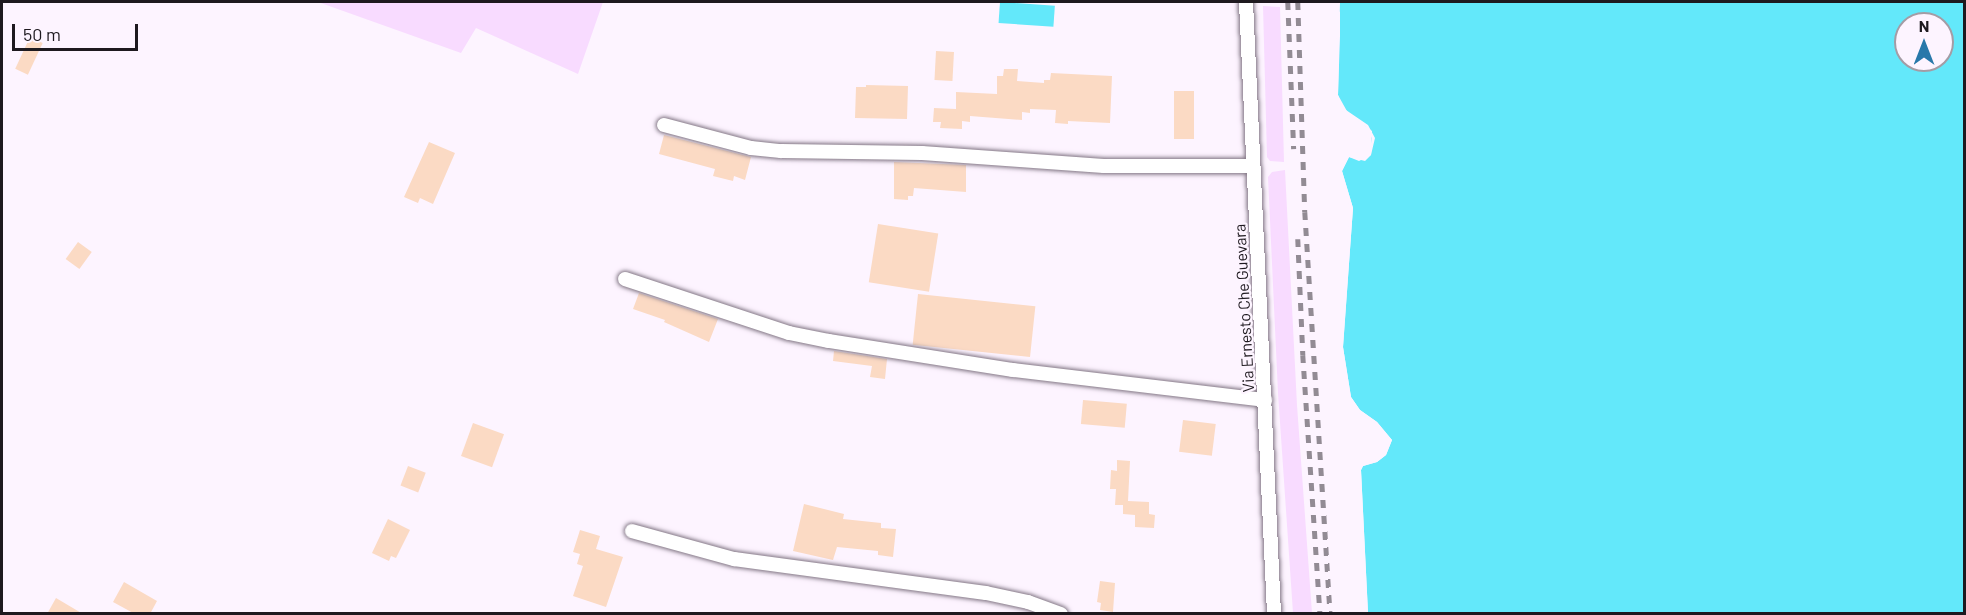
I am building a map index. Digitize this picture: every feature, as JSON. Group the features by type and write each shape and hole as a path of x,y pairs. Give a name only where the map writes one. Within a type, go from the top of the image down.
{"street":[{"name":"Via Ernesto Che Guevara","path":"1246,2 1274,614"},
{"path":"664,125 751,148 781,151 922,153 1104,166 1253,166"},
{"path":"625,279 789,333 829,341 1013,369 1265,400"},
{"path":"632,531 734,559 986,593 1028,602 1061,614"}],"shaded area":[{"path":"318,2 603,2 578,74 476,28 461,53"},
{"path":"1263,6 1280,7 1284,162 1270,161 1267,157"},
{"path":"1285,170 1297,405 1312,613 1293,613 1278,393 1268,177 1272,172"}],"water":[{"path":"1000,2 1055,6 1053,27 999,23"},
{"path":"1340,2 1964,2 1964,613 1368,613 1361,470 1363,466 1377,462 1386,455 1392,440 1377,422 1360,410 1351,397 1343,347 1353,208 1342,171 1349,157 1359,161 1371,155 1372,131 1348,113 1338,95"}],"pier":[{"path":"1337,10 1340,12 1338,95 1343,108 1368,125 1375,138 1371,155 1365,161 1349,157 1342,171 1353,208 1343,347 1351,397 1360,410 1377,422 1392,440 1386,455 1377,462 1363,466 1361,470 1368,613 1365,614 1358,470 1361,464 1376,459 1383,453 1389,440 1376,424 1358,412 1348,399 1340,347 1350,208 1339,171 1348,155 1364,158 1369,154 1372,138 1366,127 1341,110 1335,95"}],"building":[{"path":"30,37 43,43 28,75 15,69"},
{"path":"936,51 954,52 952,81 934,80"},
{"path":"1004,69 1018,69 1017,81 1044,83 1044,80 1050,80 1051,73 1112,76 1110,123 1068,121 1068,124 1055,123 1056,110 1030,109 1030,113 1022,112 1022,120 970,116 970,122 962,121 962,129 940,128 941,122 933,122 934,108 956,109 956,92 997,94 997,76 1003,76"},
{"path":"866,85 908,86 907,119 855,118 856,87 866,87"},
{"path":"1174,91 1194,91 1194,139 1174,139"},
{"path":"664,135 751,157 745,180 734,176 733,181 713,176 715,169 659,154"},
{"path":"429,142 455,153 433,204 420,198 418,203 404,197"},
{"path":"894,162 966,165 966,192 914,188 913,196 908,196 908,200 894,199"},
{"path":"878,224 938,234 929,292 869,282"},
{"path":"78,242 92,252 79,269 66,259"},
{"path":"639,293 718,319 709,342 664,322 665,320 633,309"},
{"path":"918,294 1035,306 1030,357 913,345"},
{"path":"834,351 887,359 885,379 870,377 872,366 833,361"},
{"path":"1083,400 1127,404 1125,428 1081,424"},
{"path":"1183,420 1216,424 1212,456 1179,452"},
{"path":"473,423 504,434 492,467 461,456"},
{"path":"1117,460 1130,461 1128,501 1149,502 1149,514 1155,515 1154,528 1135,527 1135,515 1123,514 1123,505 1115,505 1116,489 1110,489 1111,470 1117,471"},
{"path":"408,466 426,473 418,492 400,486"},
{"path":"804,504 844,514 843,519 881,523 881,528 896,529 893,557 878,555 878,551 837,547 833,560 793,551"},
{"path":"388,519 410,530 396,558 391,556 389,561 372,553"},
{"path":"580,530 600,536 596,549 623,557 606,607 573,596 583,566 577,564 580,554 573,552"},
{"path":"1100,581 1115,583 1113,612 1100,610 1101,603 1097,602"},
{"path":"124,582 157,601 150,614 135,614 113,602"},
{"path":"56,598 83,614 47,614"}],"railway":[{"path":"1288,2 1294,149"},
{"path":"1298,2 1305,212 1330,614"},
{"path":"1298,239 1303,355 1320,614"}]}
